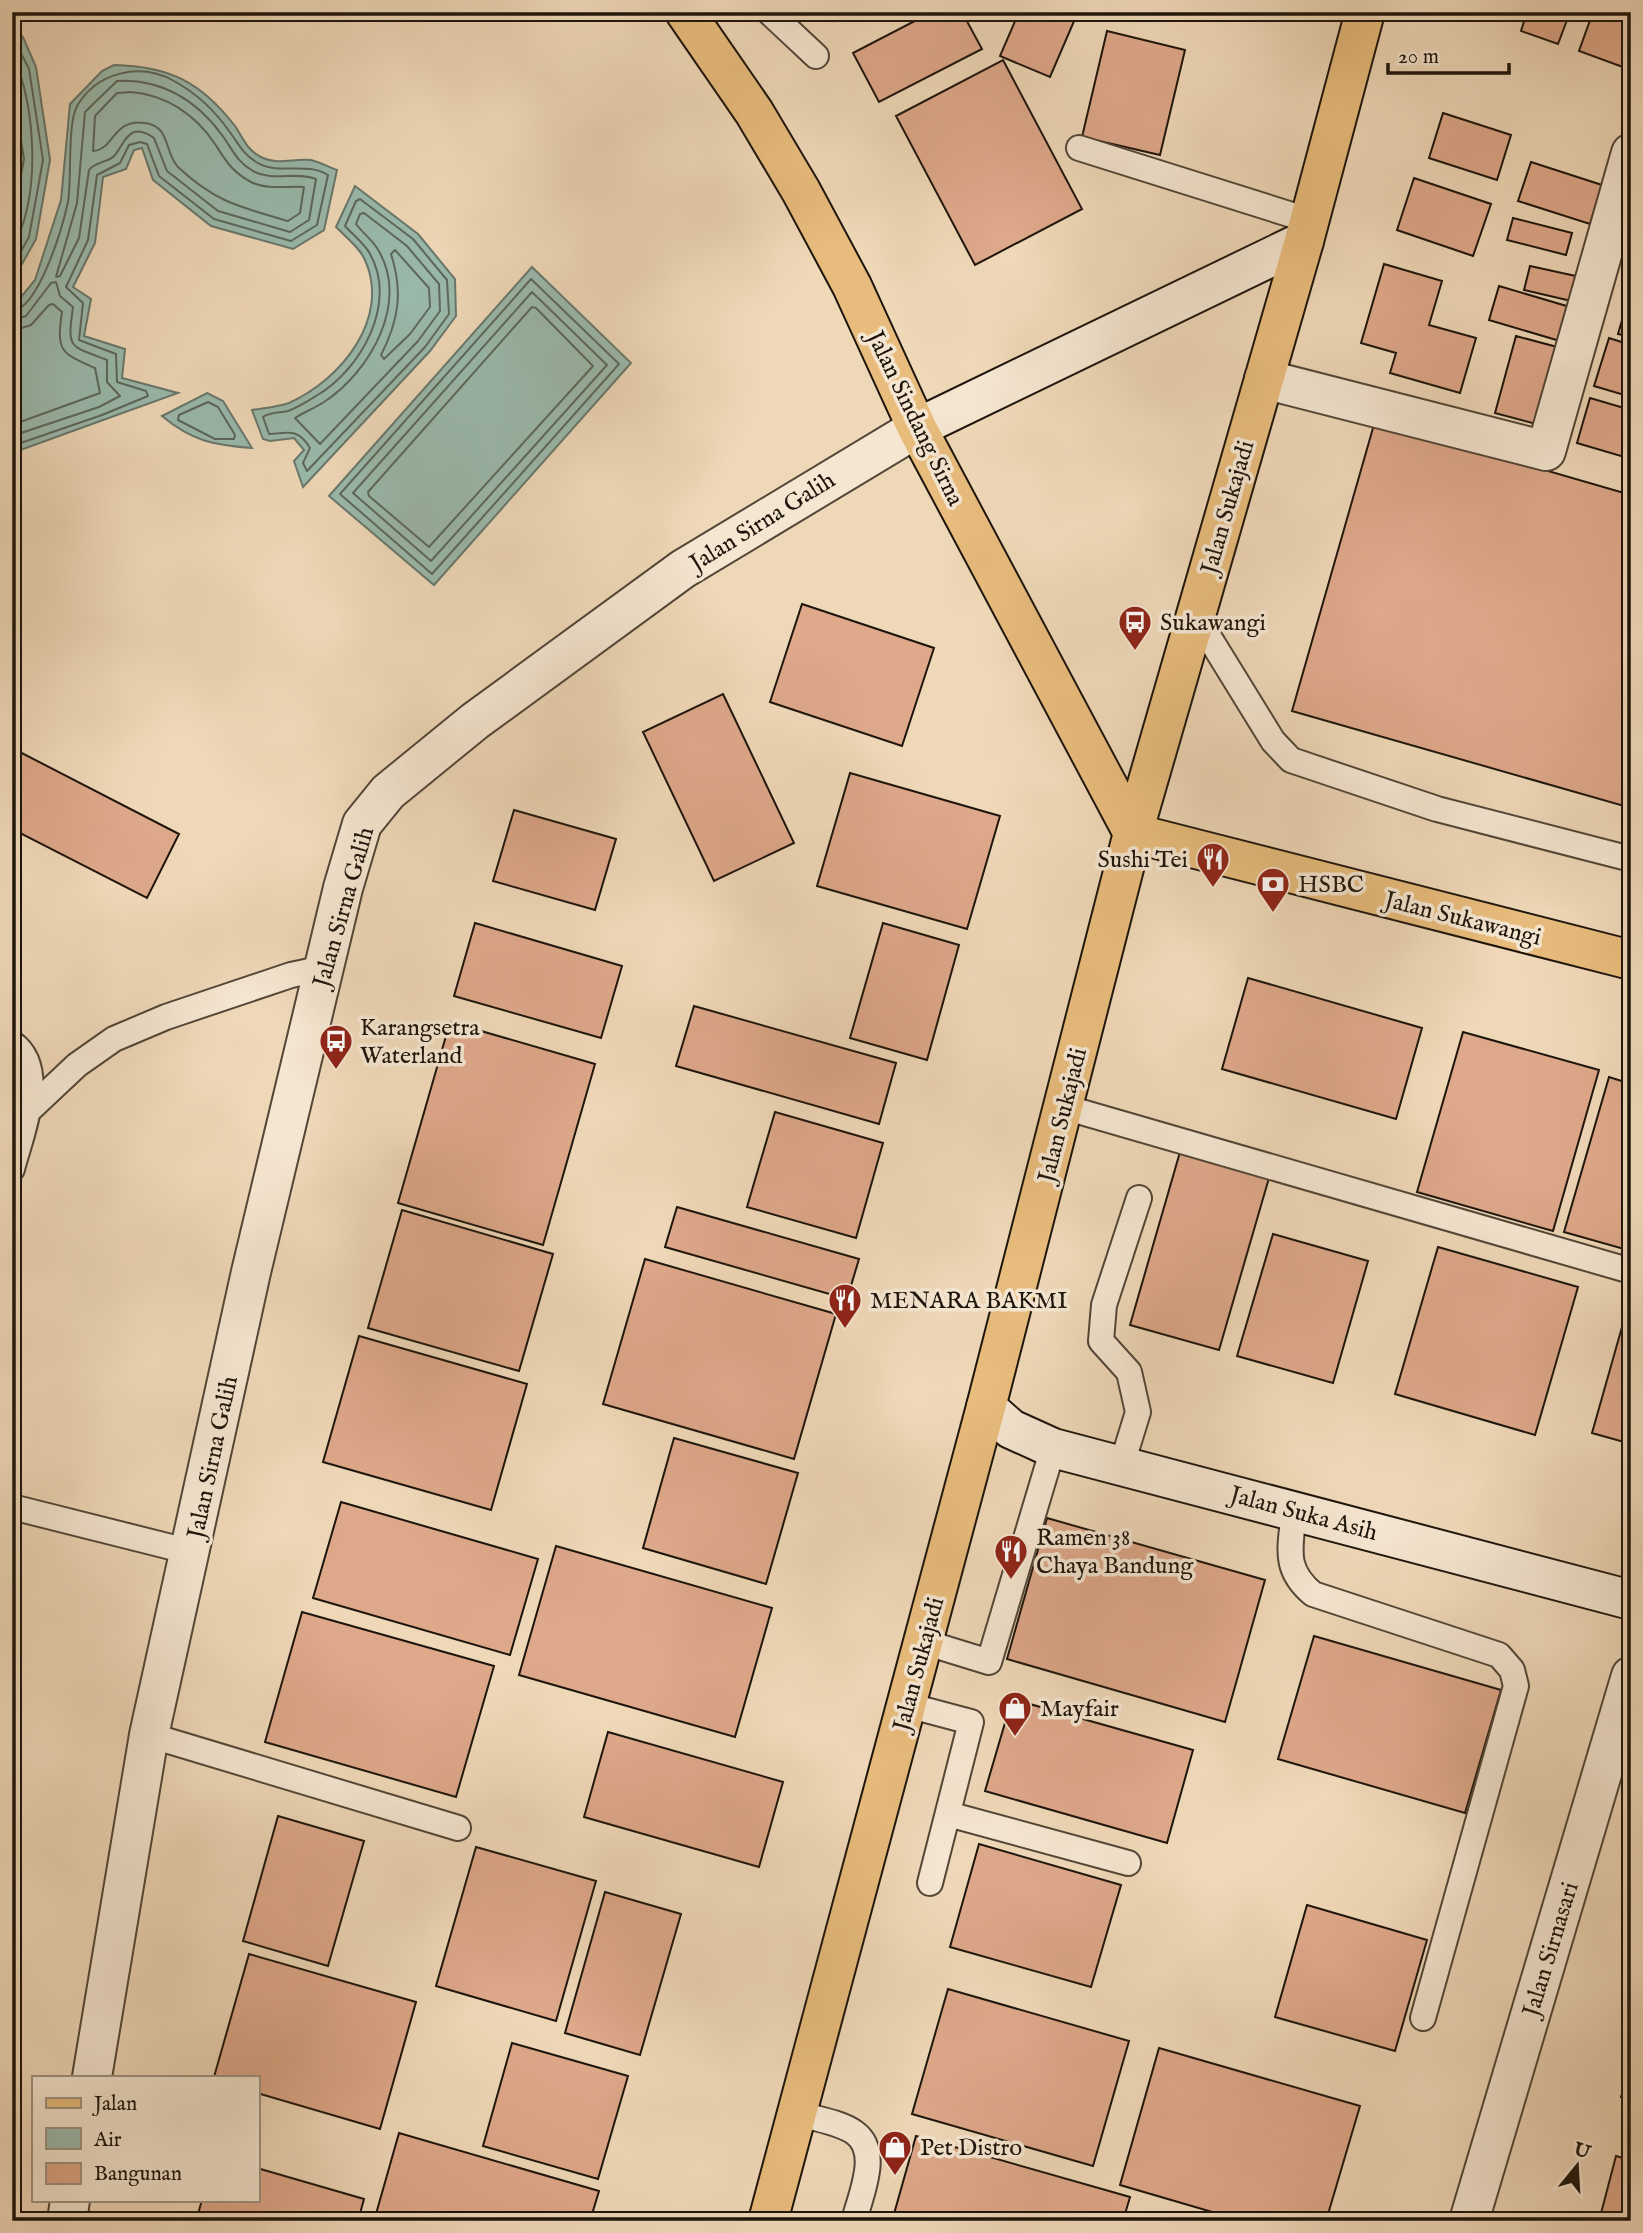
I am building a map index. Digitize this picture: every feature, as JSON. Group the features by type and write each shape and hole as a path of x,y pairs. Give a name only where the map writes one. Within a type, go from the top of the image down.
{"main road":[{"name":"Jalan Sindang Sirna","path":"685,12 754,111 801,191 852,286 918,428 1133,833"},
{"name":"Jalan Sukajadi","path":"768,2221 986,1407 1133,833 1264,379 1365,12"},
{"name":"Jalan Sukawangi","path":"1133,833 1631,960"}],"street":[{"path":"1264,379 1546,451 1631,153"},
{"name":"Jalan Sirna Galih","path":"92,2076 149,1735 251,1272 324,968 362,824 387,792 475,721 683,569 918,428 1306,230"},
{"name":"Jalan Suka Asih","path":"986,1407 1011,1429 1053,1448 1631,1600"},
{"name":"Jalan Sirnasari","path":"1469,2221 1631,1676"},
{"path":"66,2221 70,2202"}],"lane":[{"path":"769,12 816,55"},
{"path":"1079,148 1306,230"},
{"path":"1196,616 1273,741 1291,760 1437,809 1631,859"},
{"path":"27,1112 77,1065 114,1040 166,1017 291,975 324,968"},
{"path":"12,1043 22,1050 31,1074 27,1112 12,1169"},
{"path":"1064,1107 1631,1270"},
{"path":"1122,1464 1138,1412 1129,1372 1101,1340 1104,1305 1139,1198"},
{"path":"924,1642 989,1662 1053,1448"},
{"path":"12,1507 191,1552"},
{"path":"1294,1510 1289,1562 1298,1581 1313,1594 1499,1655 1512,1670 1516,1686 1423,2018"},
{"path":"907,1705 971,1722 930,1883"},
{"path":"149,1735 457,1828"},
{"path":"948,1814 1128,1863"},
{"path":"797,2113 855,2132 866,2146 869,2157 854,2221"}],"water":[{"path":"12,27 23,37 36,67 50,160 36,239 12,282"},
{"path":"114,65 151,69 182,79 209,98 235,126 249,148 263,158 275,161 311,160 337,170 324,230 293,249 211,226 153,180 142,148 134,150 126,169 103,177 95,243 73,287 91,299 84,336 125,349 122,378 178,393 12,453 12,308 35,280 61,200 70,104 102,71"},
{"path":"355,186 418,234 455,279 456,316 430,351 303,487 294,461 304,450 294,438 270,441 263,439 252,410 289,403 308,393 343,363 366,325 371,304 371,282 365,260 336,227"},
{"path":"532,267 631,363 434,585 329,496"},
{"path":"207,393 223,401 252,448 204,440 183,431 162,416"}],"building":[{"path":"824,12 842,12 834,21"},
{"path":"932,12 962,12 982,49 879,102 853,53"},
{"path":"1019,12 1078,12 1050,77 1000,56"},
{"path":"1527,12 1570,12 1558,44 1521,31"},
{"path":"1593,12 1631,12 1631,70 1579,51"},
{"path":"1107,31 1185,50 1160,155 1082,137"},
{"path":"1003,60 1082,209 975,265 896,116"},
{"path":"1443,113 1511,135 1497,180 1429,158"},
{"path":"1531,162 1602,185 1590,224 1518,201"},
{"path":"1414,178 1491,204 1473,256 1397,230"},
{"path":"1513,218 1572,233 1566,255 1507,240"},
{"path":"1384,264 1442,281 1429,325 1476,338 1460,393 1390,373 1396,353 1361,343"},
{"path":"1530,266 1585,278 1580,303 1524,290"},
{"path":"1499,286 1580,310 1570,344 1489,320"},
{"path":"1627,303 1631,305 1631,337 1618,334"},
{"path":"1516,336 1561,348 1540,425 1495,413"},
{"path":"1609,338 1631,345 1631,397 1594,386"},
{"path":"1590,398 1631,410 1631,459 1577,443"},
{"path":"1375,421 1631,495 1631,808 1292,711"},
{"path":"802,604 934,648 902,746 770,702"},
{"path":"723,694 794,843 714,881 643,732"},
{"path":"12,748 179,834 147,898 12,829"},
{"path":"850,773 1000,816 967,929 817,886"},
{"path":"514,810 616,839 595,910 493,881"},
{"path":"475,923 622,966 601,1038 454,996"},
{"path":"883,923 959,945 927,1060 850,1038"},
{"path":"1248,978 1422,1028 1396,1119 1222,1069"},
{"path":"694,1006 896,1063 879,1124 676,1066"},
{"path":"450,1022 595,1064 543,1245 398,1203"},
{"path":"1463,1032 1599,1070 1553,1231 1417,1192"},
{"path":"1609,1077 1631,1084 1631,1251 1564,1232"},
{"path":"775,1112 883,1143 856,1238 747,1207"},
{"path":"1180,1152 1269,1178 1219,1350 1130,1325"},
{"path":"677,1207 859,1259 847,1299 665,1247"},
{"path":"402,1210 553,1254 519,1371 368,1328"},
{"path":"1273,1234 1368,1261 1333,1383 1237,1356"},
{"path":"1438,1247 1578,1287 1535,1435 1395,1394"},
{"path":"645,1259 836,1314 794,1459 603,1404"},
{"path":"1622,1327 1631,1330 1631,1444 1592,1433"},
{"path":"359,1336 527,1384 491,1510 323,1462"},
{"path":"674,1438 798,1473 766,1584 643,1548"},
{"path":"341,1502 538,1559 510,1655 313,1598"},
{"path":"1047,1518 1265,1580 1225,1722 1007,1659"},
{"path":"556,1546 772,1608 735,1737 519,1675"},
{"path":"302,1612 494,1666 456,1797 265,1742"},
{"path":"1314,1636 1501,1690 1465,1813 1278,1759"},
{"path":"1012,1699 1193,1750 1167,1843 985,1791"},
{"path":"608,1732 783,1782 759,1867 584,1817"},
{"path":"278,1816 364,1841 328,1966 243,1941"},
{"path":"979,1844 1121,1885 1091,1987 950,1947"},
{"path":"476,1847 596,1881 556,2021 436,1986"},
{"path":"605,1892 681,1914 640,2055 565,2033"},
{"path":"1307,1905 1427,1940 1395,2051 1275,2017"},
{"path":"249,1954 416,2002 380,2129 259,2094 259,2076 214,2076"},
{"path":"948,1989 1129,2041 1093,2166 912,2114"},
{"path":"512,2043 628,2076 598,2179 483,2146"},
{"path":"1159,2048 1360,2106 1326,2221 1243,2221 1120,2185"},
{"path":"1631,2064 1631,2100 1621,2097"},
{"path":"399,2133 599,2191 590,2221 374,2221"},
{"path":"916,2136 1130,2197 1123,2221 892,2221"},
{"path":"1616,2156 1631,2160 1631,2221 1599,2221"},
{"path":"259,2169 364,2199 358,2221 196,2221 201,2202 259,2202"}],"place":[{"name":"Sukawangi","path":"1135,652"},
{"name":"Sushi Tei","path":"1213,889"},
{"name":"HSBC","path":"1273,914"},
{"name":"Karangsetra Waterland","path":"336,1071"},
{"name":"MENARA BAKMI","path":"845,1330"},
{"name":"Ramen 38 Chaya Bandung","path":"1011,1581"},
{"name":"Mayfair","path":"1015,1738"},
{"name":"Pet Distro","path":"895,2177"}]}
